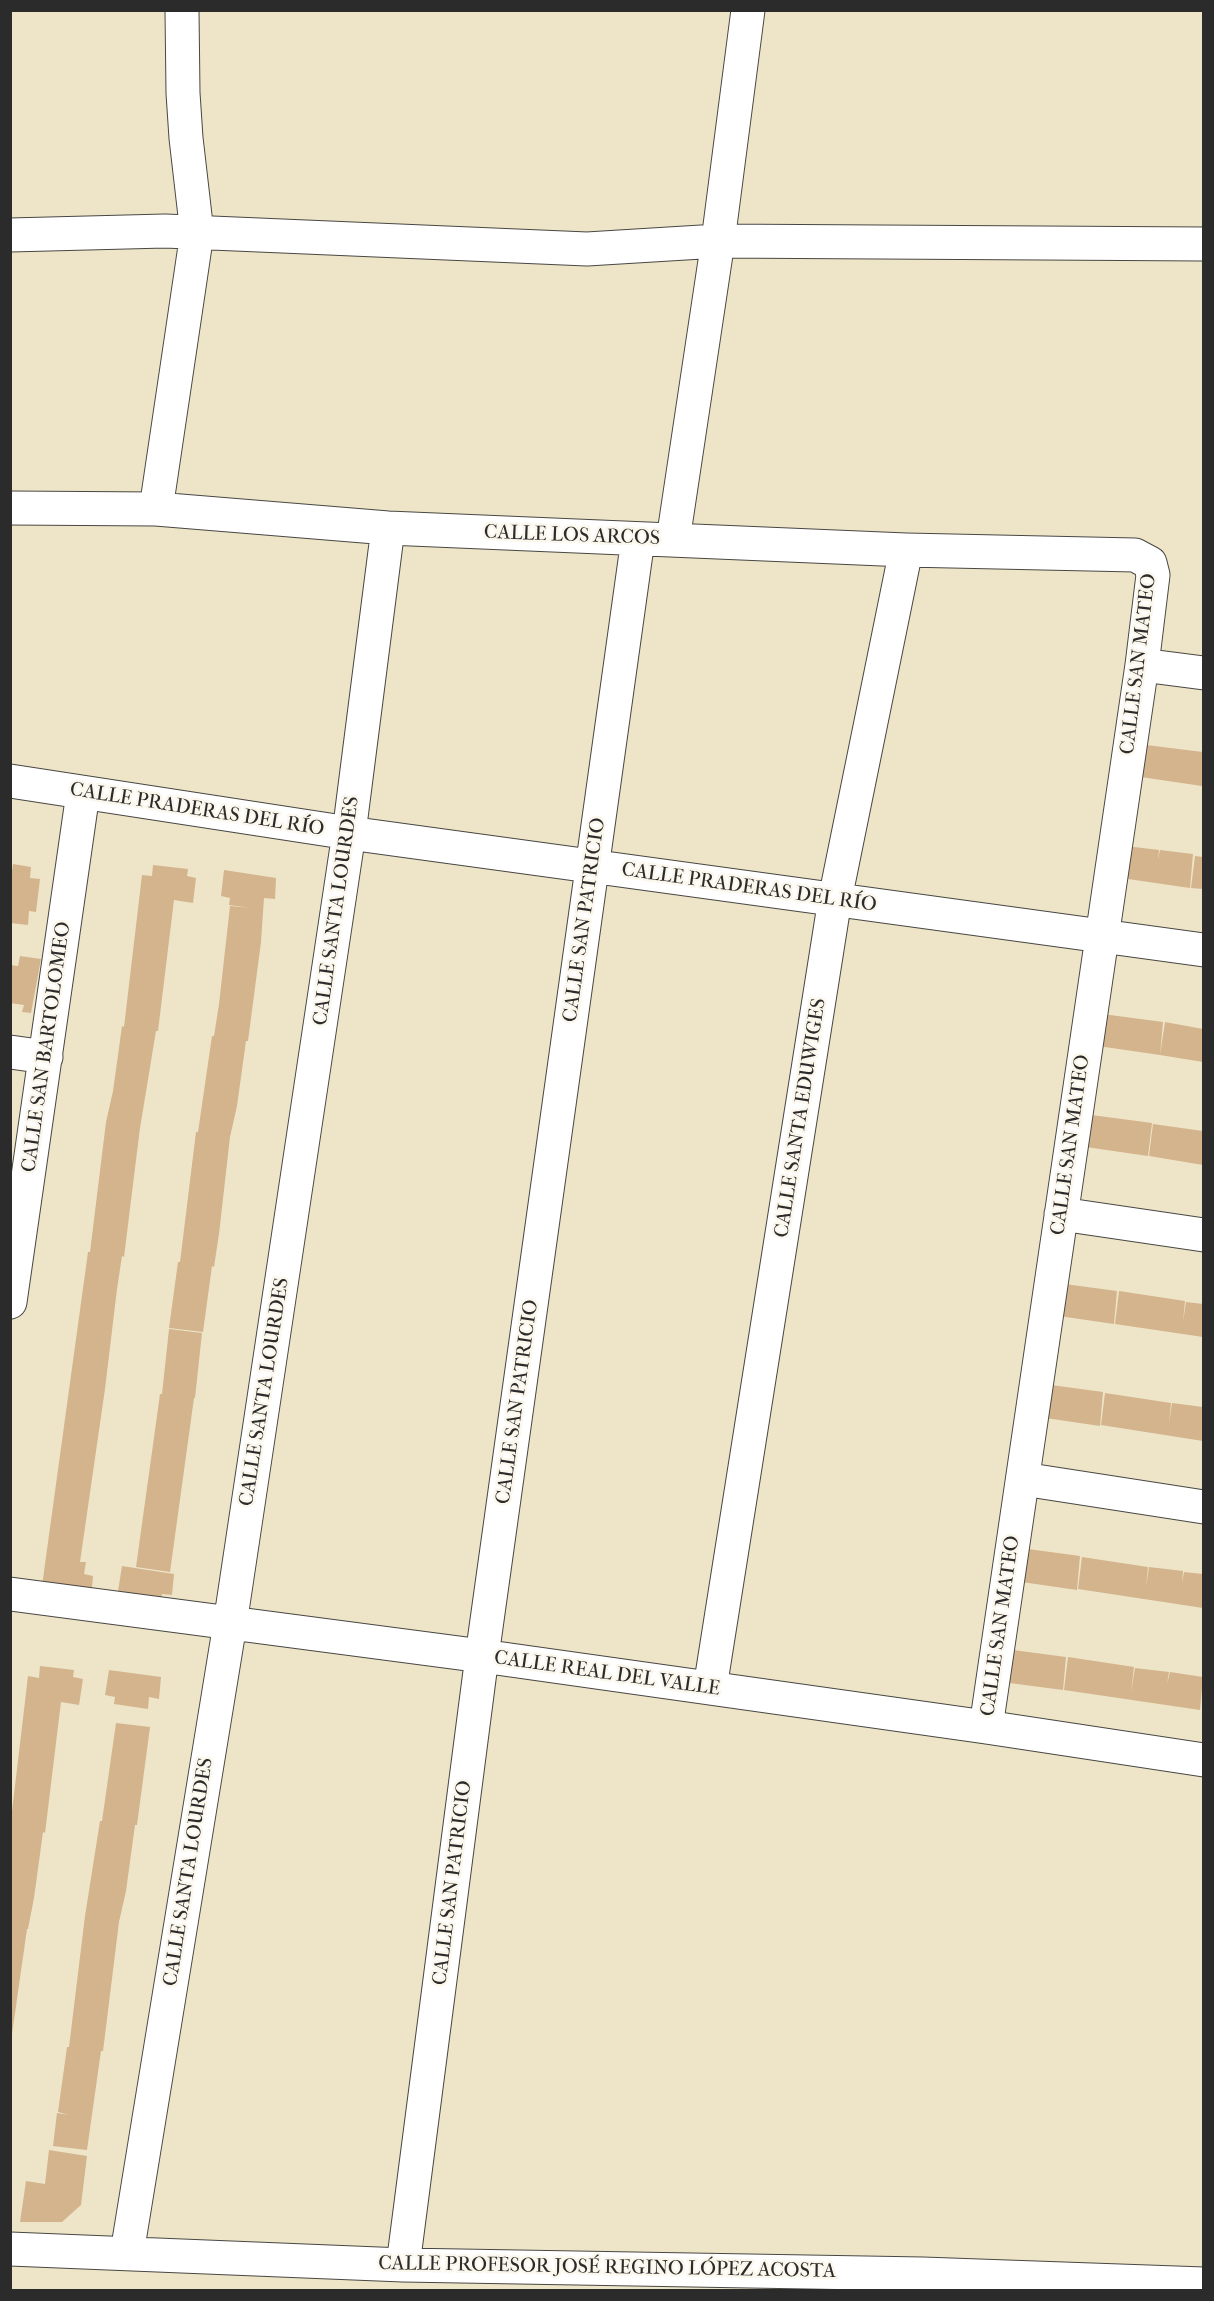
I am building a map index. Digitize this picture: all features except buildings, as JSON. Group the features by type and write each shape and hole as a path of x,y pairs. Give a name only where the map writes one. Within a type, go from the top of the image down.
{"street":[{"path":"156,509 197,233 186,138 182,10"},
{"path":"673,540 718,241 748,10"},
{"path":"10,235 165,231 587,249 718,241 1203,244"},
{"name":"CALLE LOS ARCOS","path":"10,508 156,509 388,528 1142,559"},
{"name":"CALLE SANTA LOURDES","path":"127,2253 230,1624 349,833 388,528"},
{"name":"CALLE SAN PATRICIO","path":"403,2265 482,1656 638,539"},
{"name":"CALLE SANTA EDUWIGES","path":"710,1688 835,900 906,550"},
{"name":"CALLE SAN MATEO","path":"986,1727 1142,665 1153,575 1142,559"},
{"path":"1142,665 1203,673"},
{"name":"CALLE PRADERAS DEL RÍO","path":"10,781 349,833 1203,950"},
{"name":"CALLE SAN BARTOLOMEO","path":"10,1302 83,793"},
{"path":"10,1052 46,1058"},
{"path":"1061,1214 1203,1235"},
{"path":"1023,1479 1203,1507"},
{"name":"CALLE REAL DEL VALLE","path":"10,1594 482,1656 1203,1760"},
{"name":"CALLE PROFESOR JOSÉ REGINO LÓPEZ ACOSTA","path":"10,2249 403,2265 655,2279 1189,2285"}]}
